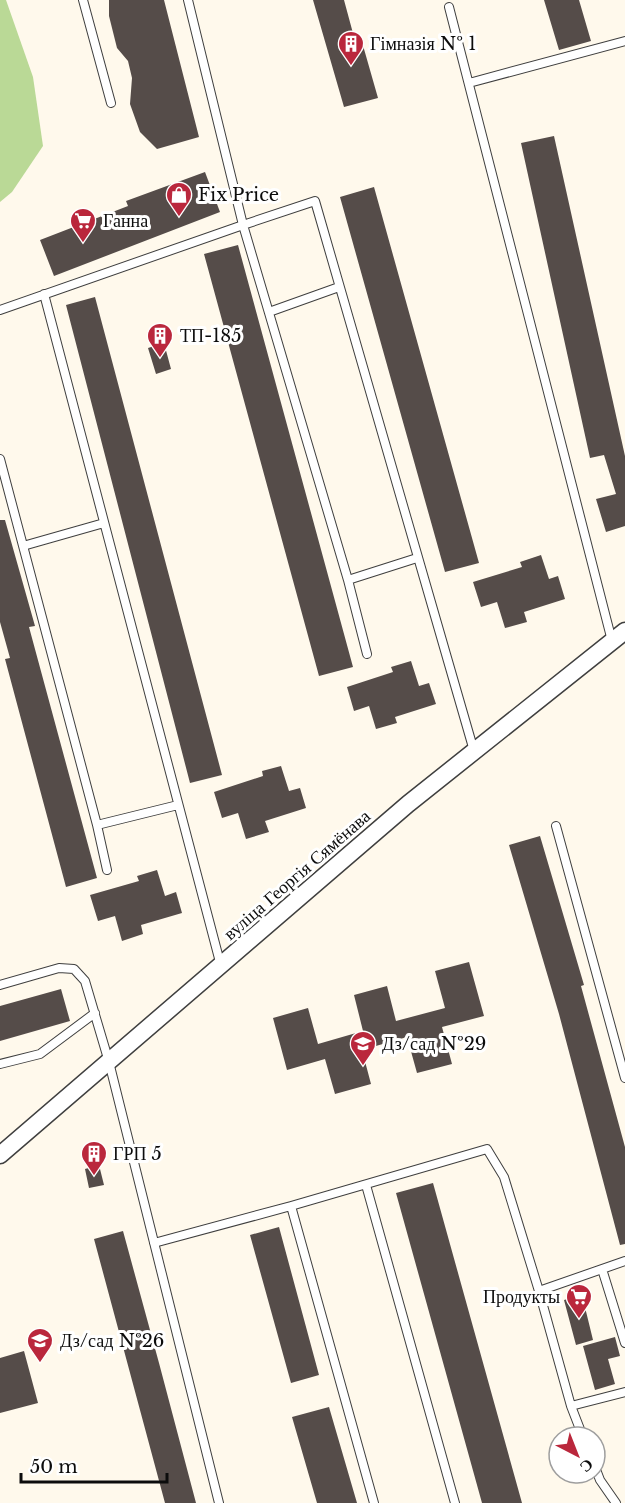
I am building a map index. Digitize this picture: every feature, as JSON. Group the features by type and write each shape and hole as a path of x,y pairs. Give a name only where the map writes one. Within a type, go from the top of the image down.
{"street":[{"name":"вуліца Георгія Сямёнава","path":"0,1155 408,804 619,636"}],"lane":[{"path":"83,0 111,103"},
{"path":"188,0 243,225 348,580 367,654"},
{"path":"449,7 619,636"},
{"path":"469,83 625,41"},
{"path":"0,310 315,201 474,751"},
{"path":"269,312 339,288"},
{"path":"44,294 221,967"},
{"path":"0,459 107,870"},
{"path":"23,546 104,523"},
{"path":"348,580 417,558"},
{"path":"97,825 178,805"},
{"path":"556,826 625,1078"},
{"path":"0,985 60,968 74,969 85,981 109,1062 219,1503"},
{"path":"0,1064 40,1054 95,1013"},
{"path":"154,1243 487,1149 504,1177 578,1425"},
{"path":"366,1185 455,1503"},
{"path":"291,1206 374,1503"},
{"path":"539,1291 625,1261"},
{"path":"602,1269 625,1343"},
{"path":"571,1406 625,1392"},
{"path":"603,1485 616,1503"}],"green space":[{"path":"0,0 6,0 33,77 43,146 12,192 0,202"}],"building":[{"path":"109,0 164,0 199,137 157,149 140,132 130,104 132,78 128,61 117,48 109,16"},
{"name":"Гімназія № 1","path":"313,0 344,0 354,37 360,35 378,98 344,107"},
{"path":"544,0 579,0 591,41 559,50"},
{"path":"554,136 625,456 625,526 606,532 596,499 616,494 604,455 590,458 521,143"},
{"path":"205,172 220,212 54,276 40,240 128,206 126,201"},
{"path":"374,187 479,563 445,572 340,197"},
{"path":"238,245 353,667 319,676 204,254"},
{"path":"95,297 222,775 190,783 66,305"},
{"name":"ТП-185","path":"164,343 171,369 156,374 148,348"},
{"path":"0,520 5,520 35,626 29,627 97,878 66,887 5,659 10,658 0,622"},
{"path":"541,555 549,579 558,576 565,599 524,612 527,622 505,628 497,602 481,607 473,582 522,567 520,562"},
{"path":"411,661 419,686 429,683 436,704 395,717 397,723 376,729 369,706 354,711 347,687 393,672 391,667"},
{"path":"281,766 289,791 300,788 306,808 265,821 269,832 246,839 238,813 222,818 214,792 263,776 262,771"},
{"path":"540,836 584,985 581,986 625,1147 625,1244 620,1245 559,1014 509,845"},
{"path":"157,870 165,896 176,892 182,913 141,925 143,934 122,941 115,916 98,921 90,895 139,881 137,876"},
{"path":"469,962 484,1016 442,1027 452,1064 417,1073 407,1037 362,1050 371,1084 335,1094 325,1059 287,1070 273,1018 308,1008 318,1044 363,1031 354,995 387,986 396,1021 445,1008 435,971"},
{"path":"61,989 70,1021 0,1041 0,1006"},
{"name":"ГРП 5","path":"99,1165 104,1185 89,1188 85,1169"},
{"path":"433,1183 522,1503 482,1503 396,1193"},
{"path":"279,1227 319,1375 291,1383 250,1235"},
{"path":"123,1231 196,1503 165,1503 94,1239"},
{"name":"Продукты","path":"582,1295 593,1340 576,1345 564,1300"},
{"path":"615,1337 620,1356 608,1359 615,1384 595,1390 583,1346"},
{"path":"24,1351 38,1403 0,1413 0,1358"},
{"path":"329,1407 357,1503 317,1503 292,1417"}],"place":[{"name":"Гімназія № 1","path":"351,67"},
{"name":"Fix Price","path":"179,218"},
{"name":"Ганна","path":"83,244"},
{"name":"ТП-185","path":"160,359"},
{"name":"Дз/сад №29","path":"363,1067"},
{"name":"ГРП 5","path":"94,1177"},
{"name":"Продукты","path":"579,1320"},
{"name":"Дз/сад №26","path":"40,1364"}]}
